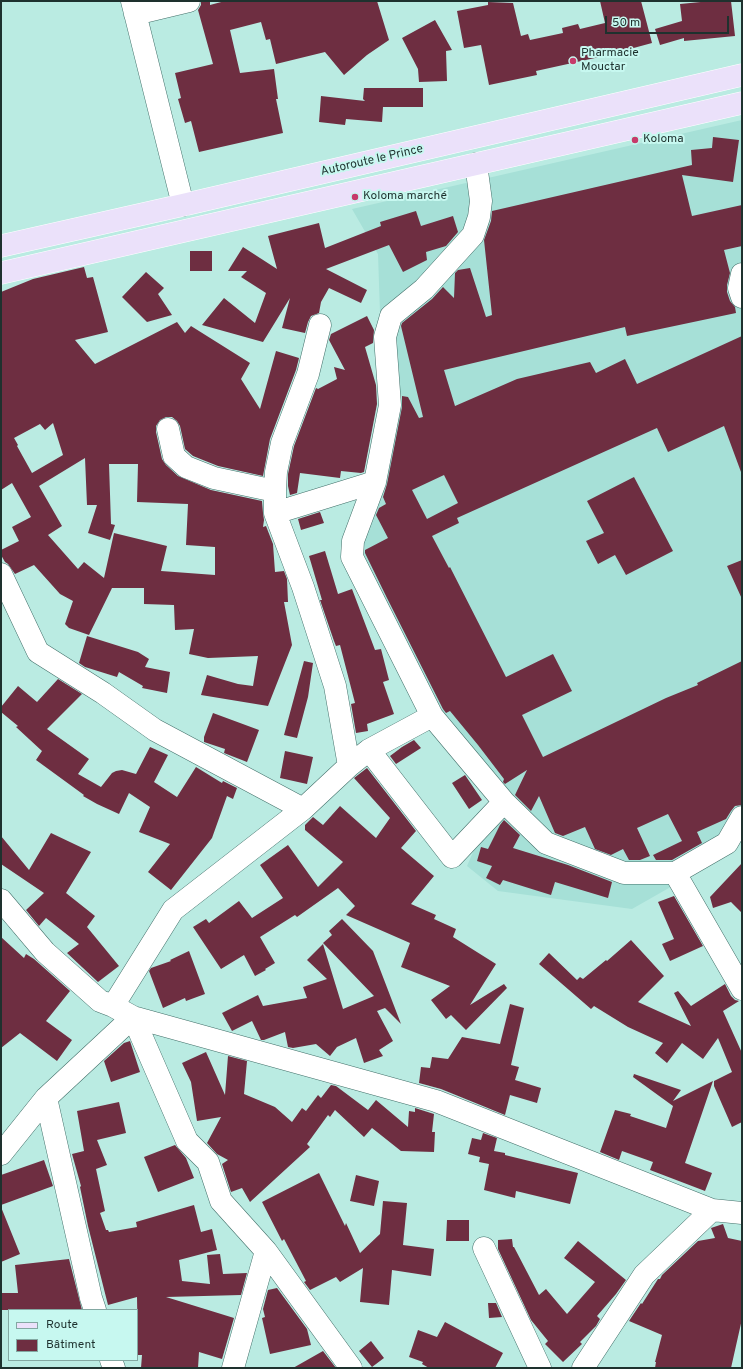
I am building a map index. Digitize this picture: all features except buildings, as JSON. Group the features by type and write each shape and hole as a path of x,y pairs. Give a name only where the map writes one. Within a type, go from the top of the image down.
{"main road":[{"name":"Autoroute le Prince","path":"1,246 742,75"},
{"path":"1,273 742,103"}],"street":[{"path":"183,205 133,7 189,1"},
{"path":"476,164 481,201 479,217 473,235 424,289 391,316 385,337 390,406 375,482 352,541 352,557 432,716 504,802 546,843 624,873 674,873 727,843 742,817"},
{"path":"742,274 739,288 742,297"},
{"path":"320,325 308,374 282,443 274,491 275,513 303,587 335,686 348,766"},
{"path":"168,429 174,456 186,467 214,478 274,491"},
{"path":"275,513 375,482"},
{"path":"1,574 38,652 103,693 155,730 303,809"},
{"path":"113,1006 173,910 303,809 348,766 369,750 432,716"},
{"path":"369,750 452,857 504,802"},
{"path":"674,873 742,989"},
{"path":"1,900 45,952 100,1001 133,1017 436,1102 712,1210 742,1213"},
{"path":"1,1154 46,1098 133,1017"},
{"path":"133,1017 187,1141 208,1162 222,1201 266,1251 351,1368"},
{"path":"46,1098 95,1309"},
{"path":"583,1368 644,1274 712,1210"},
{"path":"484,1248 540,1368"},
{"path":"232,1368 266,1251"}],"shaded area":[{"path":"742,120 742,828 718,860 632,909 498,891 467,866 494,804 347,548 384,430 378,254 352,209"}],"place":[{"name":"Pharmacie Mouctar","path":"573,61"},
{"name":"Koloma","path":"635,140"},
{"name":"Koloma marché","path":"355,197"}]}
